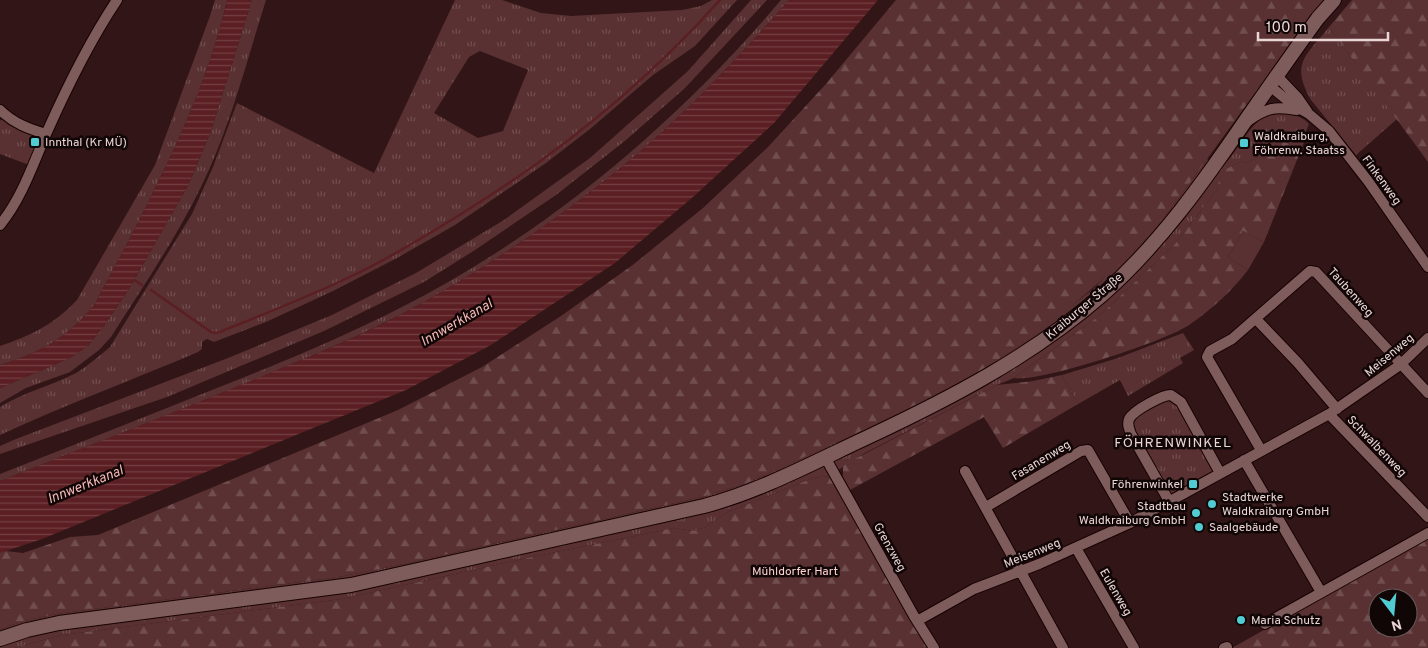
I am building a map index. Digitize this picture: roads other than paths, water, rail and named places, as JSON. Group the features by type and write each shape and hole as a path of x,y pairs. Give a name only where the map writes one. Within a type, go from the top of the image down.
{"main road":[{"name":"Kraiburger Straße","path":"0,639 27,630 59,623 322,590 385,578 723,501 769,484 926,409 1027,352 1073,319 1109,288 1162,233 1187,203 1318,18 1334,0"}],"street":[{"path":"0,225 18,197 83,57 116,0"},
{"name":"Finkenweg","path":"1273,81 1298,98 1307,112 1329,131 1348,154 1428,267"},
{"path":"1243,124 1266,110 1286,108 1307,112"},
{"path":"0,110 22,126 46,134"},
{"name":"Taubenweg","path":"1261,450 1207,357 1210,351 1232,339 1310,271 1316,272 1400,365"},
{"path":"1256,319 1298,363 1333,411"},
{"name":"Meisenweg","path":"917,621 974,589 1039,564 1130,523 1333,411 1400,365 1428,338"},
{"path":"1400,365 1428,393"},
{"path":"1169,501 1130,434 1128,426 1130,418 1134,413 1154,401 1165,395 1171,395 1179,399 1220,473"},
{"name":"Schwalbenweg","path":"1333,411 1428,517"},
{"name":"Fasanenweg","path":"986,507 1081,451 1088,450 1130,523"},
{"name":"Grenzweg","path":"825,457 934,648"},
{"path":"1244,460 1321,592"},
{"path":"965,471 1063,648"},
{"path":"1265,624 1428,533"},
{"name":"Eulenweg","path":"1076,548 1134,648"}],"water":[{"path":"227,0 252,0 211,131 189,184 129,289 88,346 70,358 0,388 0,365 52,343 74,327 95,303 145,209 186,122 209,62"},
{"name":"Innwerkkanal","path":"789,0 878,0 774,123 693,197 615,263 491,345 406,390 42,539 0,553 0,481 342,342 400,315 464,278 557,217 616,172 719,77"}],"waterway":[{"path":"151,290 211,332 217,333 305,297 369,267 422,238 497,191 565,143 661,61 720,0"},
{"path":"134,280 142,285"}],"place":[{"name":"Innthal (Kr MÜ)","path":"35,142"},
{"name":"Waldkraiburg, Föhrenw. Staatss","path":"1244,143"},
{"name":"Föhrenwinkel","path":"1193,484"},
{"name":"Stadtwerke Waldkraiburg GmbH","path":"1212,504"},
{"name":"Stadtbau Waldkraiburg GmbH","path":"1196,513"},
{"name":"Saalgebäude","path":"1199,527"},
{"name":"Maria Schutz","path":"1241,620"}],"district":[{"name":"FÖHRENWINKEL","path":"1173,442"}],"park label":[{"name":"Mühldorfer Hart","path":"795,571"}]}
